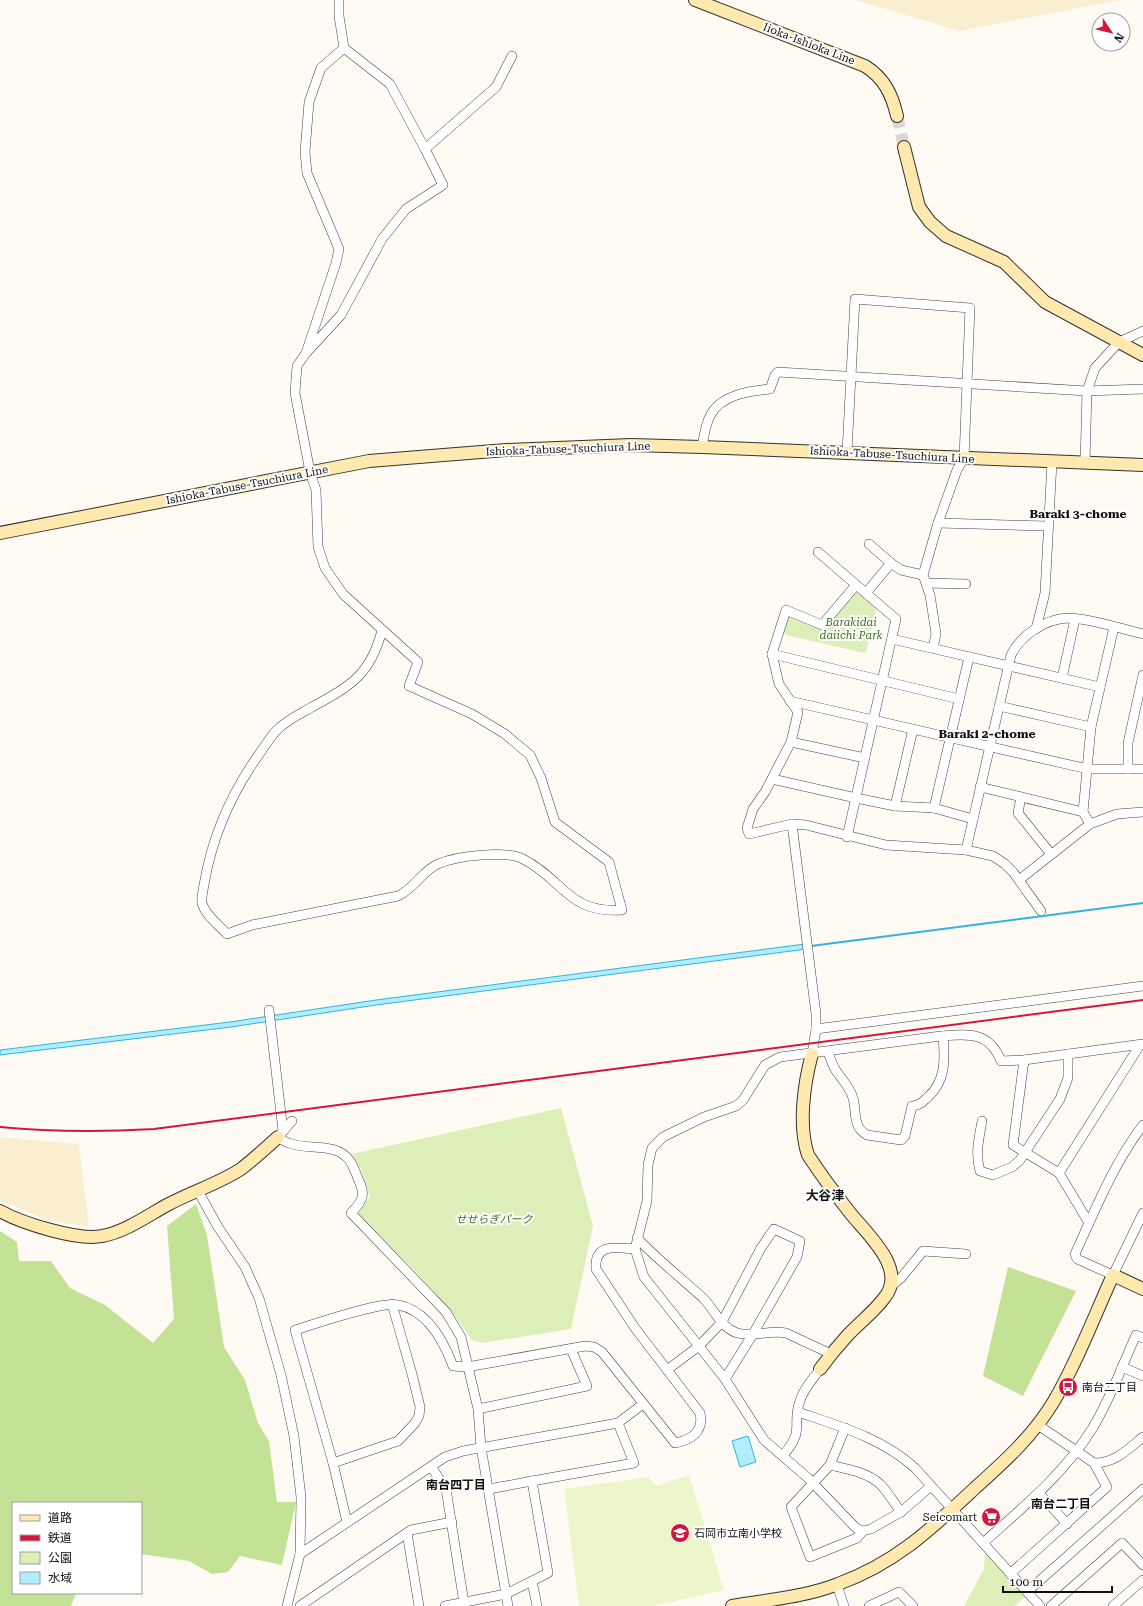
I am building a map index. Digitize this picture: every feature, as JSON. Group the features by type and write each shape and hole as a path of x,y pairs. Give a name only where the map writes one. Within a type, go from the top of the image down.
{"main road":[{"name":"Iioka-Ishioka Line","path":"695,0 865,66 877,74 888,89 893,99 897,116"},
{"path":"904,147 919,207 933,226 946,236 995,256 1004,262 1045,302 1143,355"},
{"name":"Ishioka-Tabuse-Tsuchiura Line","path":"0,534 310,472 369,462 506,450 632,445 702,446 1143,465"},
{"path":"812,1054 805,1079 804,1145 814,1164 884,1255 892,1277 891,1286 886,1296 871,1314 847,1336 831,1354 820,1370"},
{"path":"0,1211 15,1219 44,1228 92,1237 103,1236 129,1226 169,1204 240,1169 280,1134"},
{"path":"732,1606 804,1593 837,1585 865,1573 891,1559 927,1532 1011,1457 1038,1425 1064,1383 1113,1275 1143,1289"}],"street":[{"path":"338,0 344,48 390,84 443,185 406,210 382,239 341,315 306,353 297,366 295,393 310,472 316,490 318,548 325,568 343,594 418,662 409,686 472,714 505,734 530,755 541,778 555,822 609,862 622,910 605,911 593,908 575,900 531,864 522,858 508,855 469,856 438,864 424,872 408,892 398,896 252,925 227,934 205,909 202,902 207,870 222,820 253,762 276,731 289,720 327,699 355,681 370,665 378,649 382,630"},
{"path":"306,353 339,249 307,173 305,152 309,102 321,68 344,48"},
{"path":"425,149 496,87 512,56"},
{"path":"847,452 855,299 970,308 964,458 957,470 938,523 925,579 936,634 933,648"},
{"path":"1085,463 1087,391 1095,368 1119,342 1143,331"},
{"path":"702,446 710,415 721,403 745,392 770,389 774,374 778,372 1087,391 1143,389"},
{"path":"1036,629 1044,593 1052,462"},
{"path":"938,523 1048,526"},
{"path":"869,544 901,570 925,579 966,584"},
{"path":"818,552 896,620 847,837"},
{"path":"866,593 891,563"},
{"path":"856,585 822,625 786,610 772,654 779,684 798,712 791,742 772,779 753,809 747,828 749,834 792,824 806,825 847,837 886,845 966,850 993,856 1005,864 1019,880 1041,911"},
{"path":"1062,678 1075,619"},
{"path":"966,850 1011,655 1020,641 1036,629 1059,620 1075,619 1143,634"},
{"path":"1090,824 1083,812 1091,727 1114,627"},
{"path":"892,639 1100,687"},
{"path":"772,654 959,699"},
{"path":"934,808 969,657"},
{"path":"1128,769 1128,743 1141,696 1143,675"},
{"path":"790,701 1088,769 1143,769"},
{"path":"999,706 1091,727"},
{"path":"895,806 913,729"},
{"path":"791,742 865,758"},
{"path":"772,779 895,806 934,808 973,819"},
{"path":"980,787 1083,812"},
{"path":"1020,797 1018,813 1051,854"},
{"path":"1019,880 1090,824 1117,814 1143,812"},
{"path":"792,824 816,1014 816,1029 812,1054"},
{"path":"816,1029 1143,986"},
{"path":"269,1012 280,1134 289,1144 335,1150 350,1161 364,1195 363,1200 351,1213 446,1312 461,1337 478,1408 481,1447 508,1606"},
{"path":"863,1531 856,1528 783,1455 764,1440 724,1378 644,1277 635,1249 647,1201 648,1165 652,1148 663,1137 704,1117 736,1106 743,1100 765,1065 780,1057 966,1034 978,1037 993,1045 1001,1061 1024,1060 1141,1044"},
{"path":"828,1052 834,1068 852,1095 854,1113 858,1126 862,1132 866,1135 901,1140 905,1136 912,1106 923,1103 933,1093 943,1075 945,1058 943,1036"},
{"path":"1059,1173 1141,1044"},
{"path":"982,1121 978,1147 980,1171 993,1175 1012,1167 1024,1153 1060,1099 1068,1078 1068,1054"},
{"path":"1024,1060 1013,1145 1059,1173 1089,1223"},
{"path":"280,1134 292,1121"},
{"path":"1143,1125 1132,1139 1116,1167 1075,1254 1077,1259 1113,1275 1143,1213"},
{"path":"198,1191 218,1227 245,1267 259,1298 281,1375 294,1436 301,1497 300,1554 287,1606"},
{"path":"667,1370 699,1346 722,1322 760,1248 774,1229 800,1241 797,1257 753,1334 724,1378"},
{"path":"638,1238 672,1272 704,1299 729,1329 746,1335 779,1332 786,1333 831,1354"},
{"path":"347,1522 333,1464 295,1330 353,1313 392,1304 408,1308 427,1322 439,1337 453,1366 468,1367 586,1346 594,1348 602,1352 675,1443 688,1441 695,1434 702,1419 700,1413 635,1328 596,1270 597,1257 600,1252 609,1247 635,1249"},
{"path":"891,1286 901,1278 923,1251 966,1254"},
{"path":"333,1464 388,1446 398,1441 415,1424 419,1416 420,1407 392,1304"},
{"path":"983,1543 1039,1493 1076,1452 1092,1429 1136,1335 1143,1338"},
{"path":"478,1408 587,1386 571,1349"},
{"path":"1122,1367 1143,1376"},
{"path":"783,1455 791,1446 797,1435 800,1401 820,1370"},
{"path":"300,1554 432,1468 446,1457 481,1447 618,1424 643,1404"},
{"path":"798,1412 844,1428 892,1449 915,1468 1040,1606"},
{"path":"489,1489 634,1463 618,1424"},
{"path":"1010,1574 1107,1488 1094,1463 1038,1425"},
{"path":"844,1428 830,1464 791,1506 810,1557 857,1538 863,1531 871,1529 901,1512 931,1486"},
{"path":"1094,1463 1103,1463 1118,1458 1143,1437"},
{"path":"830,1464 871,1477 880,1484 901,1512"},
{"path":"432,1468 446,1489 464,1602"},
{"path":"445,1606 506,1594 548,1573 532,1481"},
{"path":"1028,1591 1143,1489"},
{"path":"1039,1493 1067,1524"},
{"path":"300,1606 411,1530 452,1522"},
{"path":"407,1533 418,1606"},
{"path":"1051,1606 1122,1543 1143,1565"},
{"path":"1113,1606 1143,1580"},
{"path":"532,1581 537,1606"},
{"path":"837,1585 844,1606"},
{"path":"869,1606 899,1592 914,1606"}],"shaded area":[{"path":"856,0 1121,0 959,31"},
{"path":"0,1137 79,1144 89,1227 49,1221 0,1200"}],"green space":[{"name":"Barakidai daiichi Park","path":"854,592 857,592 875,607 876,610 866,652 864,653 786,635 784,632 788,617 791,616 823,628"},
{"name":"せせらぎパーク","path":"561,1108 593,1226 571,1329 482,1343 472,1340 433,1290 358,1213 370,1197 361,1170 352,1154"},
{"path":"196,1204 207,1235 224,1347 245,1380 258,1423 269,1441 277,1502 296,1502 282,1565 240,1556 228,1572 212,1574 189,1561 142,1554 142,1502 12,1502 12,1594 76,1594 71,1606 0,1606 0,1231 17,1242 19,1261 51,1261 70,1288 105,1305 153,1343 174,1319 167,1226"},
{"path":"1008,1267 1076,1291 1023,1396 983,1376"},
{"path":"689,1475 724,1590 653,1606 579,1606 564,1489 648,1477 656,1486"},
{"path":"985,1550 1027,1596 1014,1606 964,1606 984,1569"}],"water":[{"path":"805,944 807,949 376,1005 231,1027 0,1055 0,1050 230,1022 376,1000"},
{"path":"748,1436 756,1462 740,1467 732,1441"}],"waterway":[{"path":"811,946 1143,903"}],"tunnel":[{"path":"897,116 904,147"}],"railway":[{"path":"0,1127 77,1131 154,1129 1143,1000"}],"place":[{"name":"南台二丁目","path":"1068,1387"},
{"name":"Seicomart","path":"991,1517"},
{"name":"石岡市立南小学校","path":"680,1533"}],"district":[{"name":"Baraki 3-chome","path":"1078,514"},
{"name":"Baraki 2-chome","path":"987,734"},
{"name":"大谷津","path":"825,1195"},
{"name":"南台四丁目","path":"456,1485"},
{"name":"南台二丁目","path":"1061,1504"}]}
